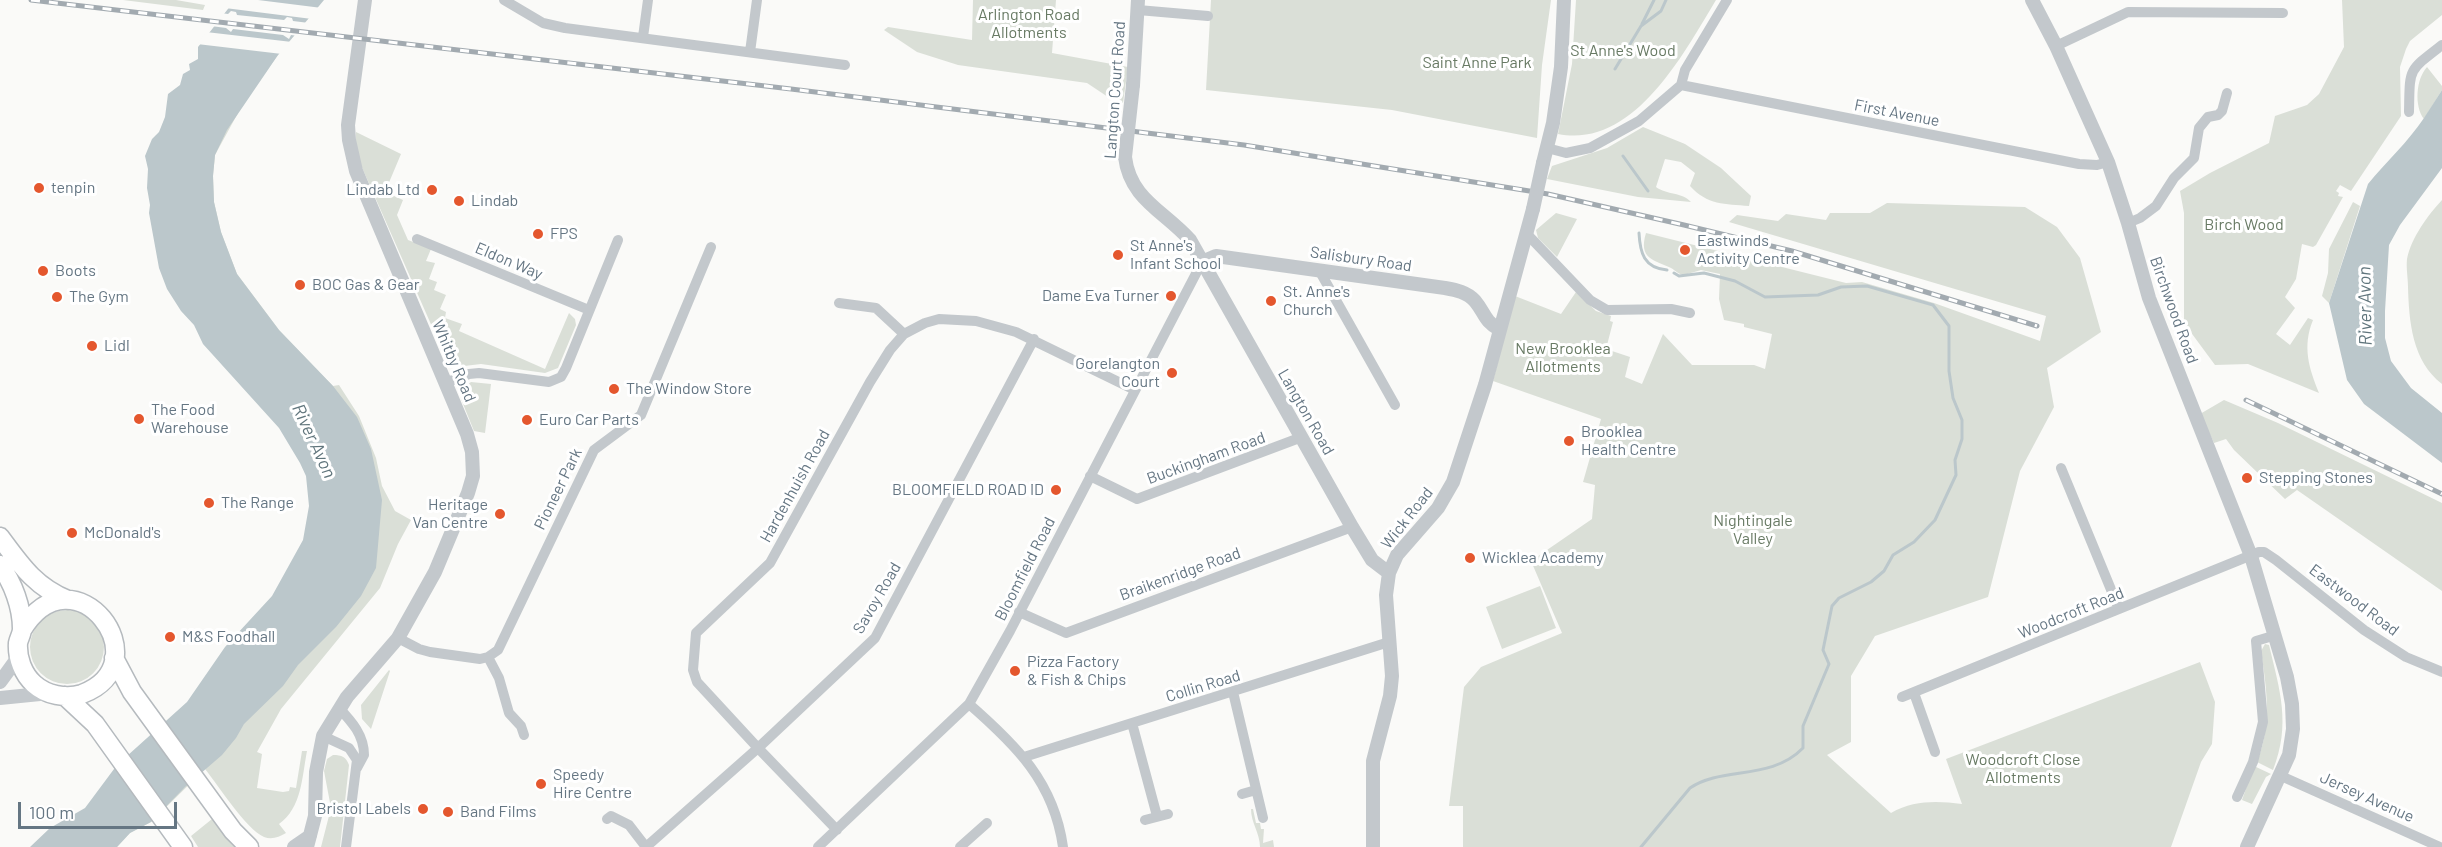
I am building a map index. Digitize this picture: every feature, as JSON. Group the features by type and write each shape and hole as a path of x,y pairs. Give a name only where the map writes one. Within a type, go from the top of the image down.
{"main road":[{"path":"0,537 31,578 52,594 88,605 106,621 114,640 114,658 109,671 101,681 91,690 78,695 57,695"},
{"path":"0,565 12,584 22,630"},
{"path":"68,600 54,602 40,608 29,617 18,643 24,672 35,685 57,695 95,724 183,847"},
{"path":"114,658 132,692 233,831 249,847"}],"street":[{"name":"Whitby Road","path":"294,847 309,842 315,816 316,772 323,736 339,708 399,638 435,572 468,493 472,476 472,452 467,434 356,171 348,140 348,125 365,0"},
{"path":"643,38 648,0"},
{"path":"750,52 757,0"},
{"name":"Wick Road","path":"1373,847 1373,761 1390,696 1392,676 1386,595 1389,573 1397,555 1438,508 1454,482 1485,386 1533,209 1553,123 1561,67 1564,0"},
{"path":"1547,148 1566,153 1590,148 1639,121 1681,85 1685,69 1727,0"},
{"name":"Birchwood Road","path":"2032,0 2056,46 2108,162 2149,298 2251,556 2276,635 2292,704 2293,729 2289,755 2281,776 2247,847"},
{"path":"512,2 543,23 845,65"},
{"path":"1138,5 1208,16"},
{"name":"Langton Court Road","path":"1138,5 1133,85 1125,157 1126,172 1144,200 1184,234 1202,262"},
{"path":"2056,46 2126,13 2283,13"},
{"path":"2409,112 2410,76 2415,66 2442,45"},
{"name":"First Avenue","path":"1681,85 2079,164 2097,165 2108,162"},
{"path":"2128,223 2140,218 2156,206 2174,178 2194,158 2199,129 2208,117 2218,115 2222,111 2227,93"},
{"path":"1526,233 1590,300 1607,310 1671,309 1690,313"},
{"name":"Eldon Way","path":"417,239 589,310"},
{"path":"445,383 469,374 479,373 549,382 561,377 618,240"},
{"name":"Pioneer Park","path":"488,657 500,646 594,450 599,444 641,415 711,247"},
{"name":"Salisbury Road","path":"1202,262 1216,256 1463,292 1475,301 1488,323 1499,329"},
{"name":"Bloomfield Road","path":"820,846 969,704 1020,612 1202,262"},
{"name":"Langton Road","path":"1202,262 1352,527 1372,560 1389,573"},
{"path":"1319,270 1395,405"},
{"path":"839,303 876,308 904,334"},
{"name":"Hardenhuish Road","path":"837,830 697,682 693,670 696,633 770,563 870,382 890,350 904,334 925,323 952,319 976,321 1034,339 1135,390"},
{"name":"Savoy Road","path":"648,846 758,748 875,638 1034,339"},
{"name":"Buckingham Road","path":"1090,476 1137,499 1302,437"},
{"path":"2061,468 2119,609"},
{"name":"Braikenridge Road","path":"1020,612 1066,633 1352,527"},
{"name":"Eastwood Road","path":"2251,556 2264,552 2364,630 2406,657 2442,672"},
{"name":"Woodcroft Road","path":"1902,697 2251,556"},
{"path":"2237,797 2253,762 2264,722 2256,641 2276,635"},
{"path":"399,638 430,652 480,659 488,657 499,678 509,712 521,726 524,735"},
{"name":"Collin Road","path":"1024,757 1389,642"},
{"path":"0,682 19,656"},
{"path":"1233,692 1263,818"},
{"path":"1914,693 1935,752"},
{"path":"0,698 57,695"},
{"path":"969,704 1013,744 1041,780 1055,813 1063,847"},
{"path":"339,708 356,728 362,741 364,755 357,769"},
{"path":"1132,723 1163,815 1145,819"},
{"path":"323,736 351,750 357,760 346,847"},
{"name":"Jersey Avenue","path":"2281,776 2440,847"},
{"path":"1242,794 1256,790"},
{"path":"607,819 611,816 620,816 622,823 629,825 648,846"},
{"path":"960,847 987,822"}],"green space":[{"path":"123,0 176,0 205,5 203,10"},
{"path":"324,0 278,55 244,102 215,155 214,202 221,232 237,274 279,330 333,386 339,385 359,416 376,458 382,486 395,511 411,520 398,544 380,588 281,709 257,752 262,754 257,788 283,792 289,791 290,787 296,788 302,751 307,751 297,800 287,817 279,824 286,833 270,838 257,832 241,816 205,769 151,822 130,833 117,847 96,847 348,569 263,348 186,161"},
{"name":"Arlington Road Allotments","path":"973,0 1056,0 1052,53 1128,67 1123,103 1114,101 1087,83 958,65 917,52 884,30 888,27 972,40"},
{"name":"Saint Anne Park","path":"1211,0 1551,0 1542,65 1537,138 1392,110 1206,90"},
{"name":"St Anne's Wood","path":"1576,0 1716,0 1672,70 1633,112 1610,127 1585,135 1558,134 1572,64"},
{"name":"Birch Wood","path":"2342,0 2442,0 2442,15 2410,41 2406,49 2400,67 2401,116 2351,191 2340,185 2336,191 2339,193 2338,196 2343,197 2316,245 2313,247 2302,244 2296,279 2285,297 2295,308 2276,334 2290,345 2308,318 2313,320 2307,348 2312,375 2319,393 2248,364 2215,365 2184,323 2184,213 2180,191 2269,143 2275,116 2307,105 2319,94 2344,47"},
{"path":"2427,67 2442,86 2442,90 2424,119 2419,107 2418,93 2420,78"},
{"path":"1643,127 1685,144 1721,168 1751,196 1749,206 1732,205 1703,197 1690,186 1695,173 1681,162 1665,159 1656,187 1691,202 1638,197 1547,179 1552,166 1607,148"},
{"path":"356,132 401,154 385,192 403,200 397,215 408,240 431,249 426,261 435,263 429,279 437,282 434,290 446,295 440,309 446,312 445,318 462,324 459,331 545,369 569,313 575,319 576,325 558,368 545,373 481,364 456,367 448,363 360,163 356,148"},
{"path":"2442,200 2442,384 2424,364 2414,340 2411,327 2407,259 2416,235"},
{"path":"2353,202 2360,206 2329,303 2322,296 2328,273 2329,249"},
{"name":"Nightingale Valley","path":"1887,203 2025,207 2057,227 2080,258 2101,332 2047,368 2054,407 2020,471 1988,597 1875,636 1851,676 1851,742 1827,755 1891,813 1926,802 1962,804 1946,759 2200,662 2215,702 2212,744 2201,762 2171,847 1463,847 1463,806 1449,806 1464,687 1481,667 1562,633 1531,561 1592,519 1595,485 1583,482 1601,419 1493,381 1515,296 1561,314 1576,292 1596,311 1611,316 1610,321 1613,322 1606,349 1630,357 1625,377 1642,384 1663,334 1692,365 1754,365 1765,369 1772,334 1724,320 1719,299 1720,274 1701,270 1684,275 1654,260 1649,257 1644,248 1646,233 1846,283 1862,282 1934,303 2040,341 2046,316 1729,222 1737,215 1778,221 1786,214 1826,220 1830,213 1870,213"},
{"path":"1556,213 1577,219 1557,257 1538,238 1536,230"},
{"path":"471,382 491,384 485,433 474,431 461,399 462,389"},
{"path":"2224,400 2278,423 2442,503 2442,591 2297,490 2285,499 2234,450 2226,439 2214,443 2200,414"},
{"path":"1540,586 1556,628 1502,649 1486,607"},
{"path":"60,610 74,610 88,616 98,626 104,640 104,654 98,668 88,678 74,684 60,684 46,678 36,668 30,654 30,640 36,626 46,616"},
{"path":"2265,644 2269,645 2277,677 2283,722 2282,738 2273,770 2257,762 2265,734 2267,707 2261,651"},
{"path":"389,670 371,729 362,719 361,705"},
{"path":"333,755 343,757 349,765 340,847 321,847 331,808 324,771 327,759"},
{"path":"2254,766 2271,774 2266,777 2252,804 2242,800"},
{"path":"1251,809 1253,809 1256,823 1260,823 1261,829 1264,829 1263,843 1273,840 1274,847 1260,847"},
{"path":"212,819 235,847 198,847 191,836"}],"water":[{"name":"River Avon","path":"235,0 324,0 278,55 227,130 215,155 214,202 221,232 237,274 279,330 333,386 357,417 371,449 382,500 376,568 361,596 336,627 298,665 283,686 244,724 222,755 185,787 151,822 130,833 117,847 30,847 50,828 85,808 117,765 187,702 225,647 272,596 303,540 309,506 306,476 300,463 279,428 203,344 194,325 181,311 167,289 159,268 149,213 148,169 145,156 165,117 168,94 180,85 183,74 190,70 189,64 198,59 198,47"},
{"name":"River Avon","path":"2442,90 2442,168 2400,225 2389,245 2385,338 2391,361 2411,388 2442,413 2442,463 2364,404 2347,380 2329,303 2368,184 2418,127"}],"pier":[{"path":"231,0 258,0 322,8 312,19 225,8"},
{"path":"231,11 236,12 237,15 284,20 287,17 292,18 293,21 309,23 298,36 291,35 289,39 283,35 233,29 231,32 226,28 211,26 221,13 228,14"},
{"path":"206,32 292,42 282,54 197,44"}],"waterway":[{"path":"1642,24 1654,0"},
{"path":"1615,69 1641,26 1661,11 1666,0"},
{"path":"1623,156 1648,191"},
{"path":"1639,233 1642,253 1648,263 1659,269 1667,270"},
{"path":"1641,847 1690,788 1717,777 1776,765 1803,748 1803,726 1829,664 1823,650 1832,606 1839,598 1871,582 1884,571 1893,555 1914,542 1935,520 1956,475 1955,460 1962,439 1962,420 1953,398 1949,371 1949,326 1933,305 1867,286 1841,287 1818,295 1765,297 1735,281 1704,273 1679,276 1674,273"}],"railway":[{"path":"31,0 791,89 1244,145 1548,194 1792,251 2037,326"},
{"path":"2246,400 2442,494"}],"place":[{"name":"tenpin","path":"39,188"},
{"name":"Lindab Ltd","path":"432,190"},
{"name":"Lindab","path":"459,201"},
{"name":"FPS","path":"538,234"},
{"name":"Eastwinds Activity Centre","path":"1685,250"},
{"name":"St Anne's Infant School","path":"1118,255"},
{"name":"Boots","path":"43,271"},
{"name":"BOC Gas & Gear","path":"300,285"},
{"name":"Dame Eva Turner","path":"1171,296"},
{"name":"The Gym","path":"57,297"},
{"name":"St. Anne's Church","path":"1271,301"},
{"name":"Lidl","path":"92,346"},
{"name":"Gorelangton Court","path":"1172,373"},
{"name":"The Window Store","path":"614,389"},
{"name":"The Food Warehouse","path":"139,419"},
{"name":"Euro Car Parts","path":"527,420"},
{"name":"Brooklea Health Centre","path":"1569,441"},
{"name":"Stepping Stones","path":"2247,478"},
{"name":"BLOOMFIELD ROAD ID","path":"1056,490"},
{"name":"The Range","path":"209,503"},
{"name":"Heritage Van Centre","path":"500,514"},
{"name":"McDonald's","path":"72,533"},
{"name":"Wicklea Academy","path":"1470,558"},
{"name":"M&S Foodhall","path":"170,637"},
{"name":"Pizza Factory & Fish & Chips","path":"1015,671"},
{"name":"Speedy Hire Centre","path":"541,784"},
{"name":"Bristol Labels","path":"423,809"},
{"name":"Band Films","path":"448,812"}],"park label":[{"name":"New Brooklea Allotments","path":"1563,358"},
{"name":"Woodcroft Close Allotments","path":"2023,769"}]}
